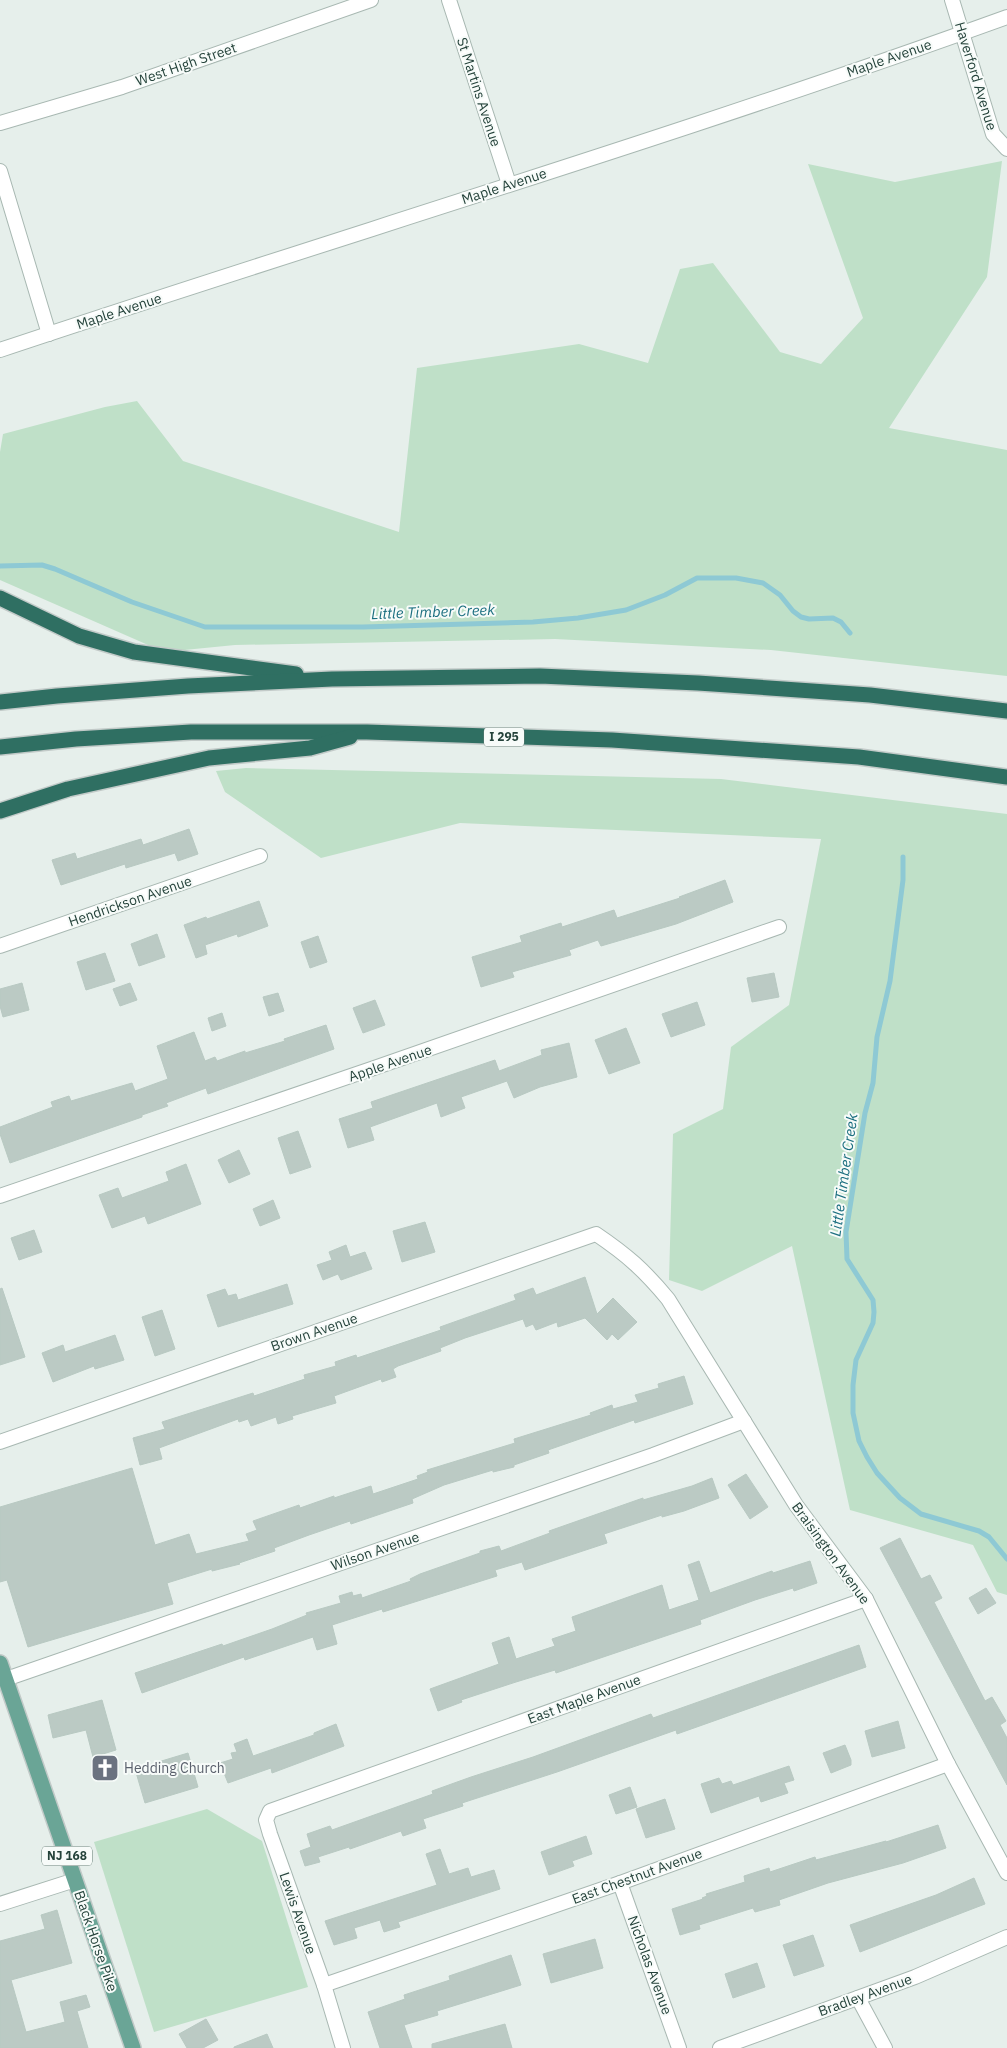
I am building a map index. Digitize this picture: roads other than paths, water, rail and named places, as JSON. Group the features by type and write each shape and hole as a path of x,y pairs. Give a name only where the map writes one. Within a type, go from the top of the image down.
{"highway":[{"path":"0,598 79,636 134,652 332,679"},
{"path":"0,702 188,686 332,679 540,676 678,682 870,695 1007,712"},
{"name":"I 295","path":"0,747 76,739 191,732 367,732 642,742 859,757 1007,777"},
{"path":"0,811 68,789 209,758 310,748 367,732"}],"main road":[{"name":"Black Horse Pike","path":"0,1663 133,2048"}],"street":[{"name":"West High Street","path":"0,123 122,87 371,0"},
{"name":"St Martins Avenue","path":"449,0 509,184"},
{"name":"Haverford Avenue","path":"952,0 993,134 1006,149"},
{"name":"Maple Avenue","path":"0,350 509,184 1007,17"},
{"path":"0,171 49,334"},
{"name":"Hendrickson Avenue","path":"0,946 260,856"},
{"name":"Apple Avenue","path":"0,1196 779,927"},
{"name":"Brown Avenue","path":"0,1442 596,1234 625,1253"},
{"name":"Braisington Avenue","path":"625,1253 649,1276 668,1299 796,1505 866,1599 948,1764 1007,1873"},
{"name":"Wilson Avenue","path":"6,1679 653,1455 744,1420"},
{"name":"East Maple Avenue","path":"302,1800 866,1599"},
{"name":"East Chestnut Avenue","path":"324,1985 620,1882 948,1764"},
{"name":"Lewis Avenue","path":"302,1800 270,1811 266,1820 324,1985 343,2048"},
{"path":"0,1904 75,1880"},
{"name":"Nicholas Avenue","path":"620,1882 679,2048"},
{"name":"Bradley Avenue","path":"720,2048 915,1976 1007,1937"},
{"path":"858,1998 885,2048"}],"waterway":[{"name":"Little Timber Creek","path":"0,566 42,565 132,602 205,627 363,627 533,622 578,618 626,610 665,595 697,578 736,578 763,583 780,595 793,611 801,617 809,619 833,618 841,622 850,633"},
{"name":"Little Timber Creek","path":"903,857 903,880 890,981 877,1037 873,1083 865,1113 846,1232 847,1259 873,1300 874,1312 873,1323 856,1360 853,1385 853,1413 859,1441 867,1457 877,1473 900,1498 921,1514 979,1531 989,1537 1007,1559"}],"place":[{"name":"Hedding Church","path":"105,1768"}]}
